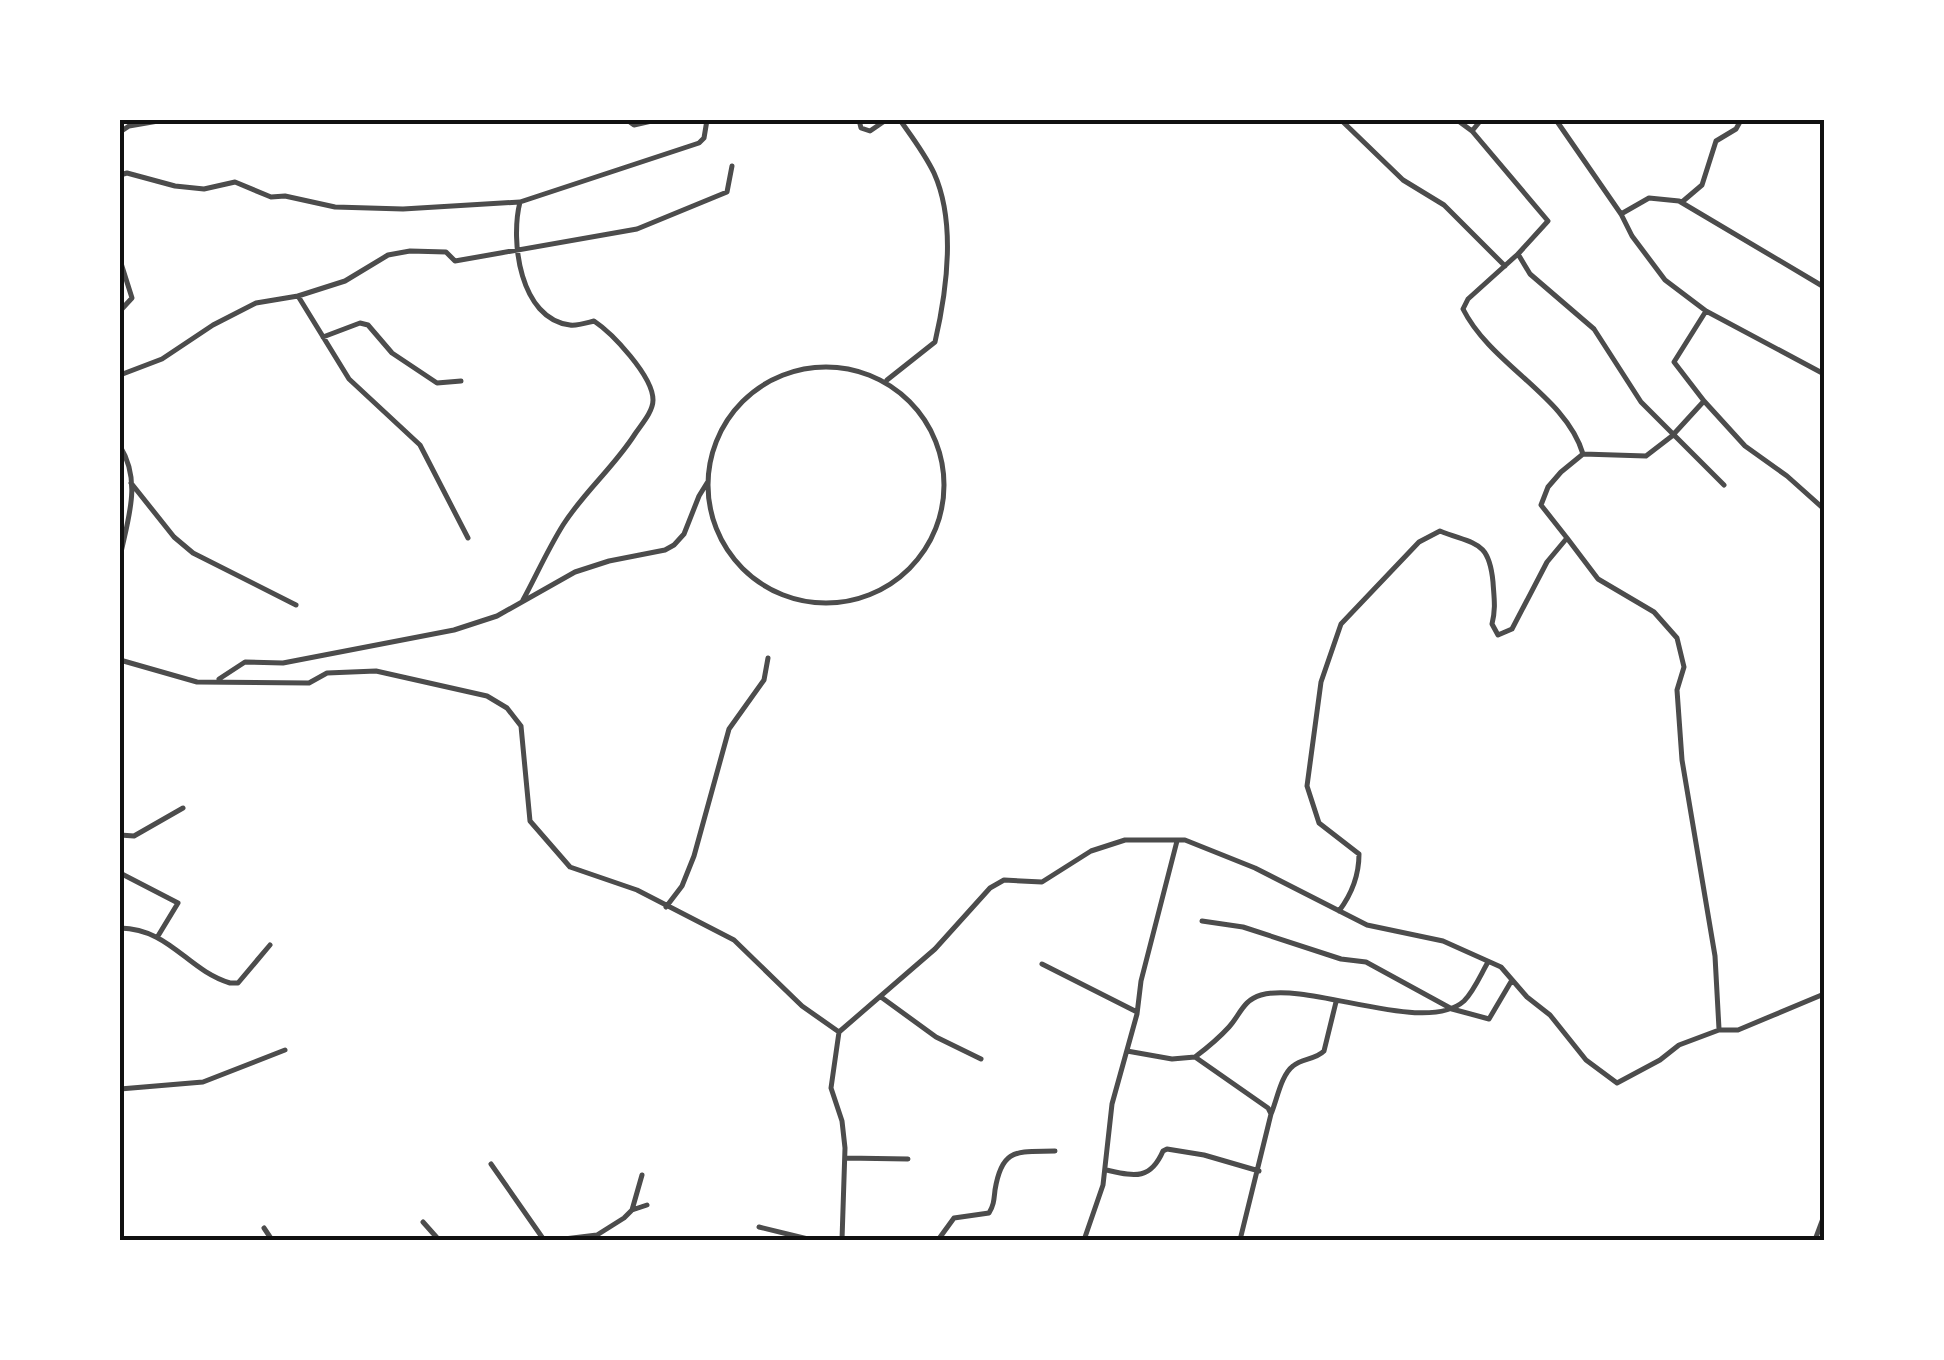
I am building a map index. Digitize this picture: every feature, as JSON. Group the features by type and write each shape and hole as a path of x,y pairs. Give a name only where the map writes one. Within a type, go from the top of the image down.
{"street":[{"path":"120,132 129,123 164,120"},
{"path":"627,120 634,126 656,120"},
{"path":"120,175 140,175 175,186 204,189 235,182 271,196 335,208 520,202 699,144 707,120"},
{"path":"859,120 861,128 870,131 886,120"},
{"path":"887,380 935,342 946,230 943,201 934,174 900,120"},
{"path":"1341,120 1403,180 1444,204 1505,266"},
{"path":"1457,120 1472,131 1548,222 1468,299 1463,310 1487,347 1522,377 1578,436 1583,454"},
{"path":"1472,131 1481,120"},
{"path":"1556,120 1665,280 1706,310 1824,374"},
{"path":"1681,202 1702,185 1716,141 1736,129 1741,120"},
{"path":"120,375 162,358 256,303 298,296 345,281 388,255 446,252 455,261 637,229 727,192 732,166"},
{"path":"1621,214 1658,196 1667,202 1681,202 1824,287"},
{"path":"520,202 517,252 534,301 548,318 572,326 594,321 606,329 648,383 653,400 620,457 564,525 523,600"},
{"path":"1518,254 1530,274 1594,329 1641,402 1724,485"},
{"path":"120,260 132,298 120,311"},
{"path":"298,296 349,379 420,445 468,538"},
{"path":"1706,310 1674,362 1745,446 1787,476 1824,510"},
{"path":"323,336 360,322 368,325 392,353 437,383 460,381"},
{"path":"836,367 887,380 920,413 940,454 942,508 928,544 906,570 876,592 836,604 787,596 765,586 742,570 726,552 715,530 707,483 713,447 723,427 735,409 776,377 836,367"},
{"path":"1704,401 1672,436 1646,456 1583,454 1548,487 1541,504 1598,578 1654,612 1677,638 1684,667 1677,690 1682,760 1714,956 1720,1030"},
{"path":"120,446 130,462 131,483 131,513 120,557"},
{"path":"131,483 174,537 193,552 296,605"},
{"path":"216,680 245,662 283,664 454,630 496,616 592,566 674,546 684,534 707,483"},
{"path":"1338,911 1348,899 1360,854 1319,823 1307,786 1321,682 1341,624 1418,542 1440,530 1470,540 1488,552 1496,604 1492,624 1498,636 1512,629 1547,562 1567,538"},
{"path":"666,907 682,886 694,856 728,730 764,680 768,658"},
{"path":"120,660 180,680 296,684 309,683 327,674 376,671 497,701 514,714 520,726 530,821 570,867 634,888 737,942 802,1006 838,1032"},
{"path":"120,835 134,836 183,808"},
{"path":"924,1240 841,1240 845,1158 842,1121 831,1088 838,1032 935,949 990,888 1004,880 1042,882 1091,851 1126,840 1185,840 1255,868 1367,925 1443,940 1501,968 1527,998 1550,1015 1586,1060 1617,1083 1660,1060 1679,1044 1720,1030 1738,1030 1824,994"},
{"path":"1084,1240 1106,1170 1112,1104 1138,1012 1141,980 1177,840"},
{"path":"120,873 178,903 158,936"},
{"path":"1202,921 1243,927 1341,959 1366,962 1452,1009 1489,1018 1512,980"},
{"path":"120,928 142,928 158,936 230,984 238,983 270,946"},
{"path":"1127,1051 1172,1059 1195,1057 1233,1023 1245,1003 1263,994 1302,994 1424,1013 1452,1009 1466,999 1488,962"},
{"path":"1042,964 1138,1012"},
{"path":"881,997 936,1037 981,1059"},
{"path":"1240,1240 1271,1114 1288,1070 1324,1051 1336,1002"},
{"path":"120,1089 203,1082 285,1050"},
{"path":"1195,1057 1271,1114"},
{"path":"1106,1170 1131,1175 1147,1172 1167,1149 1259,1171"},
{"path":"938,1240 954,1218 989,1214 999,1166 1006,1158 1022,1152 1055,1152"},
{"path":"845,1158 908,1159"},
{"path":"491,1164 544,1240"},
{"path":"632,1210 642,1175"},
{"path":"556,1240 597,1236 632,1210 646,1205"},
{"path":"1815,1240 1824,1216"},
{"path":"424,1222 440,1240"},
{"path":"760,1227 812,1240"},
{"path":"264,1228 272,1240"}]}
